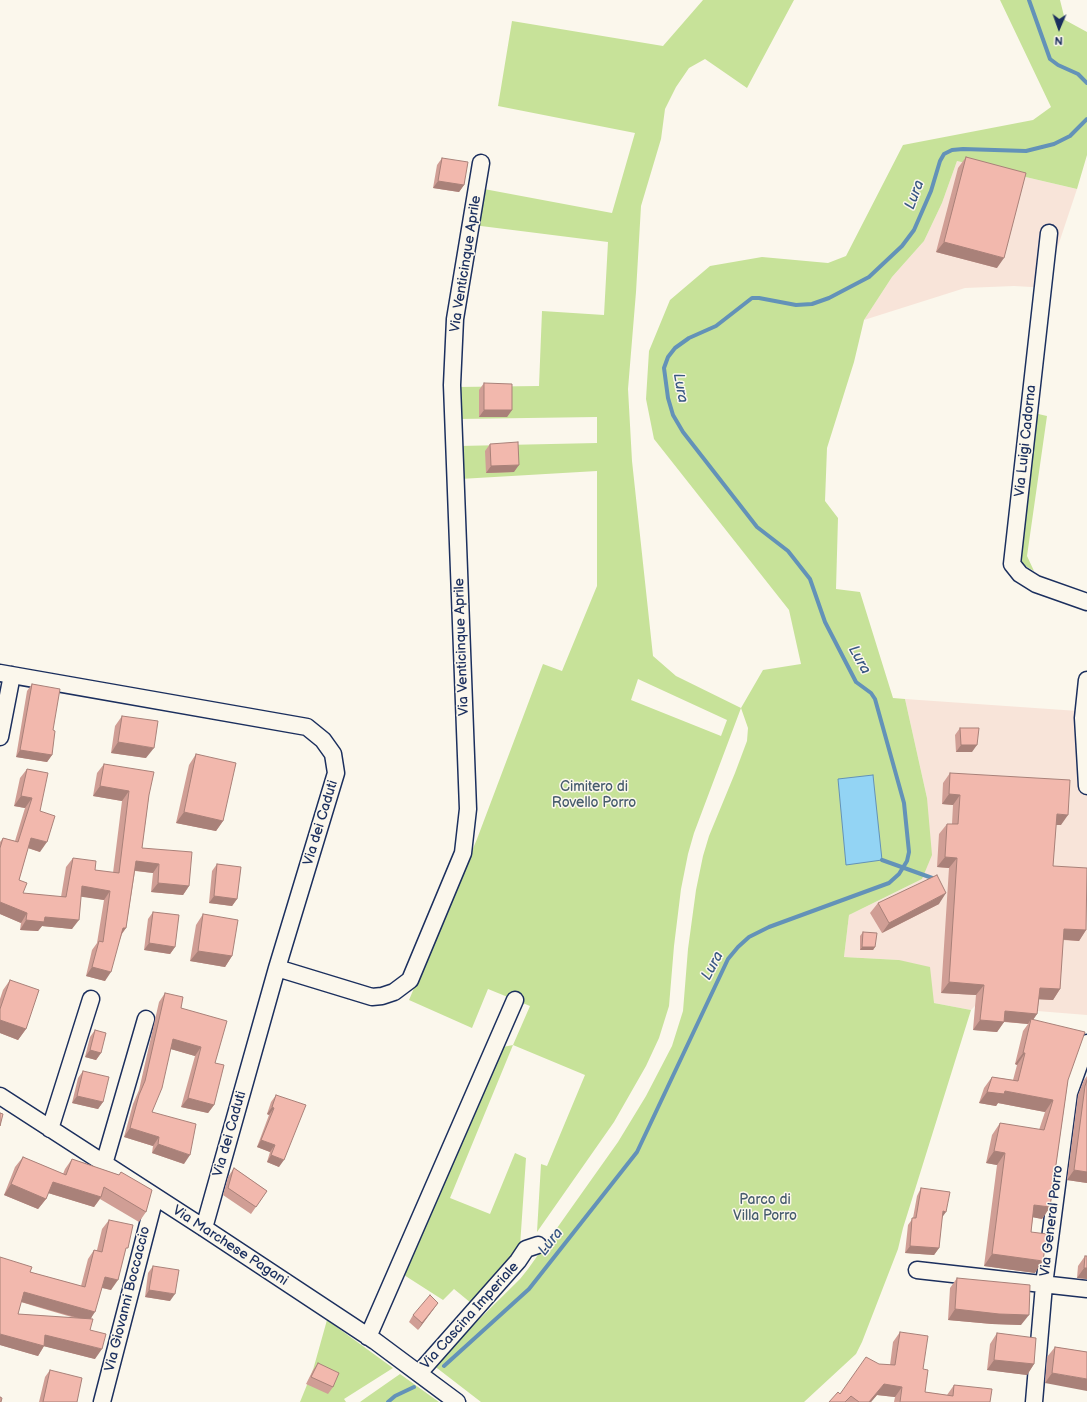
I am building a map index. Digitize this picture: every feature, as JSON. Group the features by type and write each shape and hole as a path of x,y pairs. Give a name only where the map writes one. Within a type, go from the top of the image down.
{"street":[{"name":"Via Venticinque Aprile","path":"277,968 372,997 382,996 394,992 410,980 463,853 468,809 452,385 455,319 481,163"},
{"name":"Via Luigi Cadorna","path":"1049,233 1012,564 1020,574 1036,584 1087,602"},
{"name":"Via dei Caduti","path":"6,674 307,727 323,740 333,754 336,773 277,968 204,1228"},
{"path":"0,737 6,674"},
{"path":"1087,680 1083,718 1087,786"},
{"path":"50,1129 91,999"},
{"path":"368,1337 515,1000"},
{"path":"104,1164 146,1019"},
{"name":"Via General Porro","path":"1034,1402 1044,1285 1069,1092 1087,1043"},
{"name":"Via Marchese Pagani","path":"0,1096 204,1228 368,1337 457,1402"},
{"name":"Via Giovanni Boccaccio","path":"102,1402 155,1197"},
{"name":"Via Cascina Imperiale","path":"419,1373 523,1256 526,1249 538,1245"},
{"path":"917,1270 1087,1289"}],"shaded area":[{"path":"957,161 1077,189 1052,264 1049,288 1014,286 965,288 864,320 892,277 924,241 942,203"},
{"path":"905,699 1078,711 1087,746 1087,1015 975,1006 971,1010 934,1003 899,960 844,957 849,915 922,879 927,798"}],"green space":[{"name":"Cimitero di Rovello Porro","path":"703,0 794,0 747,88 705,59 689,68 676,87 665,109 661,139 641,206 628,389 632,461 653,656 676,676 741,708 694,833 688,854 681,889 669,1006 659,1038 646,1066 614,1122 537,1232 541,1164 547,1166 585,1075 513,1045 530,1006 488,989 472,1028 409,1000 477,839 543,664 562,671 597,586 597,471 460,479 459,446 597,443 597,417 458,419 457,387 539,386 542,311 604,315 608,242 473,225 484,189 612,213 635,133 498,106 512,21 663,46","holes":["638,679 727,720 721,736 631,700"]},
{"name":"Parco di Villa Porro","path":"1000,0 1060,0 1065,20 1087,32 1087,155 1077,189 957,161 942,203 924,241 892,277 864,320 854,362 827,448 825,501 838,518 836,589 860,592 893,698 905,699 927,798 932,855 922,879 849,915 844,957 899,960 930,967 934,1003 971,1010 903,1228 898,1249 862,1342 856,1354 804,1402 481,1402 433,1365 520,1279 528,1269 618,1142 646,1096 672,1046 683,1011 688,949 696,890 703,856 709,836 747,741 748,728 741,708 763,670 801,664 789,610 654,439 646,399 649,351 670,300 710,266 762,257 828,263 846,256 903,145 1033,120 1051,107"},
{"path":"1034,413 1047,416 1027,556 1034,571 1022,564 1018,551"},
{"path":"513,1045 450,1198 490,1214 515,1153 526,1158 520,1246 471,1303 454,1289 443,1300 404,1275 495,1051 503,1047"},
{"path":"327,1320 393,1368 344,1399 346,1402 300,1402 313,1370"},
{"path":"400,1374 439,1402 360,1402 367,1397"}],"water":[{"path":"873,775 882,860 846,865 838,779"}],"building":[{"path":"966,157 1026,173 1004,258 944,242"},
{"path":"442,158 468,162 464,185 438,181"},
{"path":"484,383 512,384 512,410 484,410"},
{"path":"518,442 519,465 491,466 490,444"},
{"path":"32,684 60,689 53,730 55,731 52,755 20,750"},
{"path":"122,716 158,721 154,748 118,742"},
{"path":"960,728 979,728 977,745 961,745"},
{"path":"196,754 236,763 223,821 184,812"},
{"path":"104,764 154,772 149,795 142,848 192,852 189,886 158,883 159,864 136,861 126,928 123,928 111,972 92,967 99,941 103,942 110,891 82,886 79,920 45,917 44,922 26,920 27,913 0,902 0,848 3,838 18,842 32,798 21,796 27,769 48,773 40,811 55,816 47,842 31,838 19,880 27,883 23,893 66,897 73,858 96,861 95,870 119,873 129,791 100,786"},
{"path":"950,773 1070,780 1068,815 1057,814 1053,866 1087,868 1086,930 1064,929 1060,989 1040,988 1037,1014 1005,1011 1004,1022 980,1020 984,985 949,982 957,858 945,857 947,824 958,824 960,795 949,794"},
{"path":"217,864 241,867 237,899 214,896"},
{"path":"937,875 946,893 889,923 878,903"},
{"path":"153,912 179,915 175,947 149,943"},
{"path":"203,914 238,920 232,956 198,951"},
{"path":"863,932 877,933 875,947 862,947"},
{"path":"10,980 39,990 26,1029 0,1020 0,1009"},
{"path":"165,993 183,997 181,1008 227,1021 215,1063 224,1065 214,1105 188,1098 201,1047 173,1039 162,1088 152,1112 196,1124 190,1155 158,1144 159,1137 130,1128 139,1095 145,1081"},
{"path":"1031,1019 1085,1032 1068,1080 1050,1207 1034,1205 1031,1232 1047,1234 1043,1261 992,1254 1005,1153 994,1151 1000,1123 1044,1130 1053,1100 1005,1091 1004,1094 987,1092 992,1077 1018,1081"},
{"path":"95,1030 106,1033 101,1053 90,1050"},
{"path":"83,1071 109,1077 103,1102 77,1096"},
{"path":"1087,1080 1087,1172 1074,1170"},
{"path":"276,1095 306,1105 284,1160 271,1155 275,1145 261,1140 274,1108 272,1107"},
{"path":"0,1113 3,1114 0,1126"},
{"path":"23,1157 66,1175 72,1159 119,1175 121,1172 152,1190 146,1212 104,1187 101,1197 53,1182 46,1199 11,1184"},
{"path":"234,1168 267,1191 256,1207 228,1188"},
{"path":"921,1188 950,1192 946,1212 943,1211 939,1248 910,1246 912,1218 916,1218"},
{"path":"109,1220 133,1225 128,1248 126,1248 118,1280 105,1277 95,1312 24,1292 18,1314 93,1319 90,1330 106,1334 102,1349 45,1335 44,1346 0,1334 0,1257 32,1267 30,1272 85,1287 94,1250 102,1252"},
{"path":"1085,1256 1087,1256 1087,1268 1084,1268"},
{"path":"153,1266 179,1270 175,1294 149,1290"},
{"path":"957,1278 1030,1285 1029,1315 999,1314 955,1309"},
{"path":"430,1295 438,1303 422,1323 413,1315"},
{"path":"900,1332 928,1336 923,1369 928,1370 925,1392 953,1396 954,1385 992,1389 990,1402 900,1402 902,1387 884,1384 869,1402 859,1402 851,1396 845,1402 829,1402 838,1392 840,1394 866,1357 879,1364 895,1365"},
{"path":"997,1333 1036,1338 1034,1364 994,1360"},
{"path":"1055,1347 1087,1352 1087,1379 1052,1373"},
{"path":"318,1363 339,1373 333,1387 311,1377"},
{"path":"50,1370 82,1378 77,1402 43,1402"}],"waterway":[{"name":"Lura","path":"1029,0 1050,59 1058,65 1078,74 1087,83"},
{"name":"Lura","path":"444,1366 529,1289 637,1152 728,959 738,947 749,937 769,927 889,883 899,874 907,861 909,852 904,803 875,699 871,693 856,682 825,622 810,579 788,551 757,527 683,432 673,415 668,398 664,368 668,357 675,348 689,338 716,326 752,298 796,305 812,304 829,298 869,277 902,246 914,230 931,191 940,161 944,154 952,150 963,149 1026,151 1054,144 1070,136 1087,119"},
{"path":"882,860 935,879"},
{"name":"Lura","path":"388,1402 395,1396 414,1387"}]}
